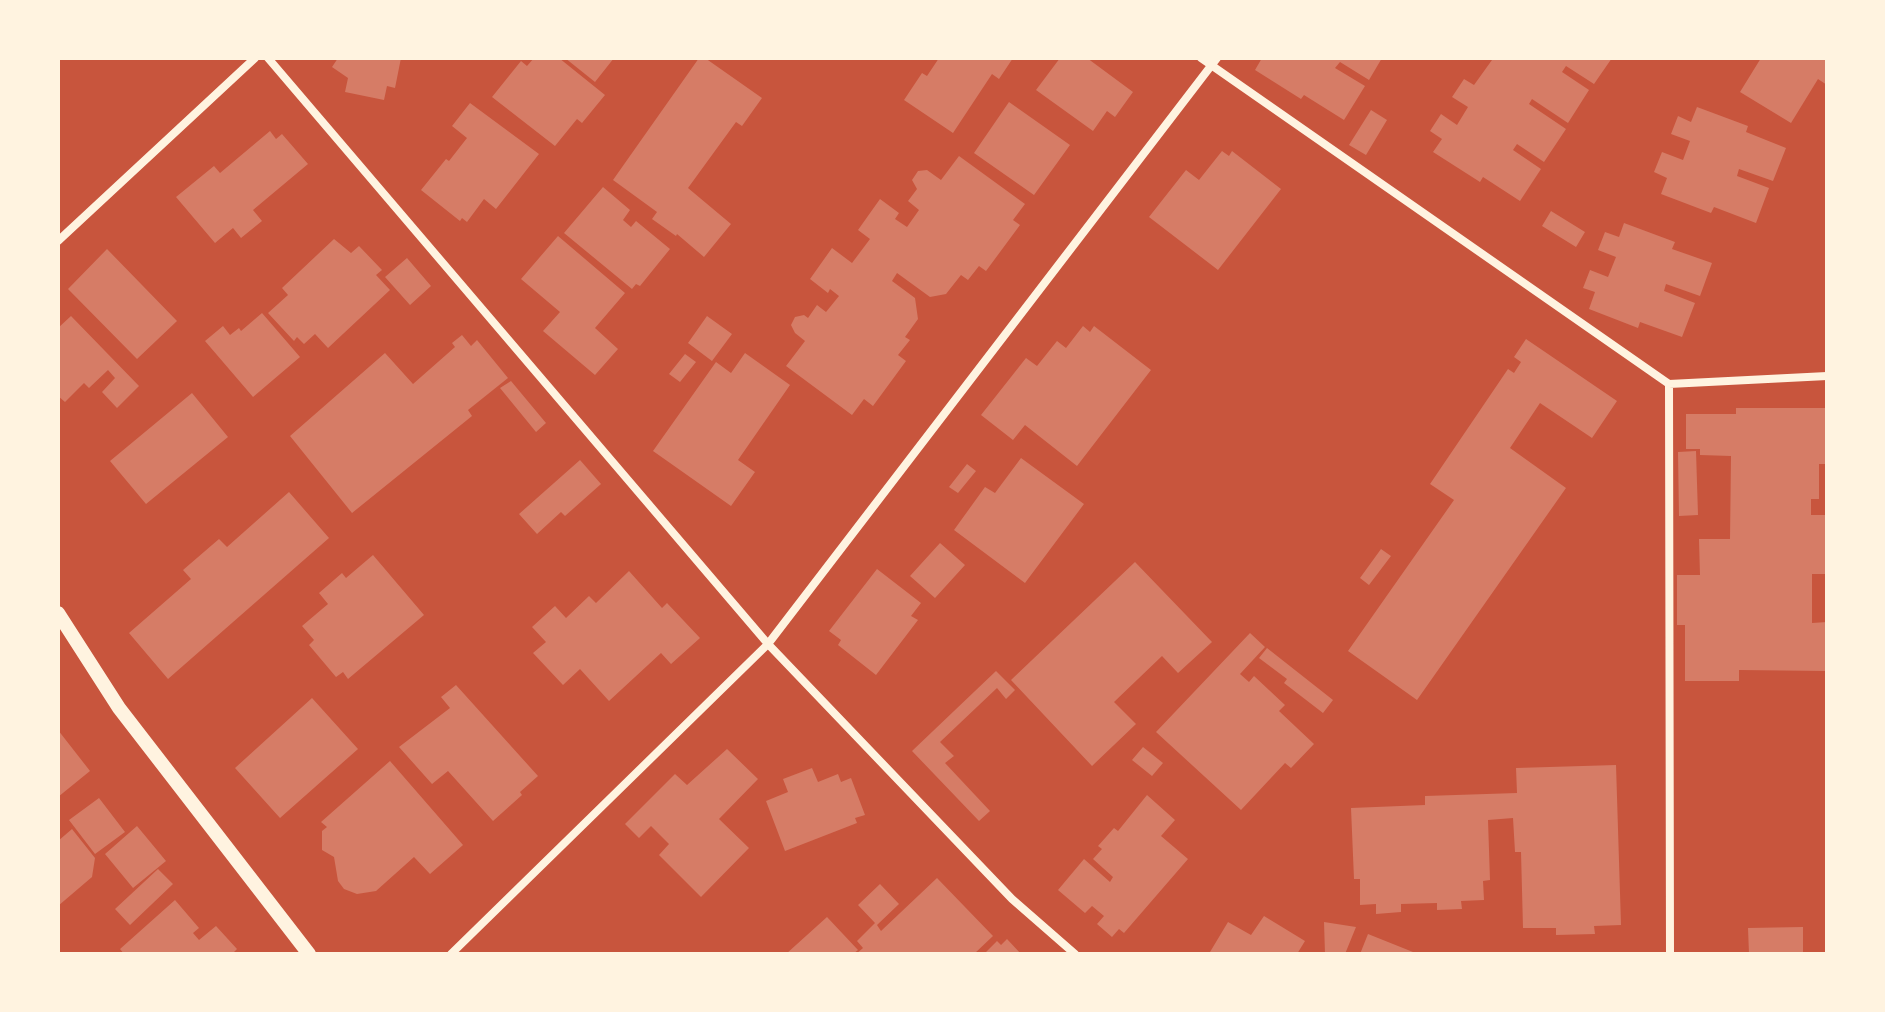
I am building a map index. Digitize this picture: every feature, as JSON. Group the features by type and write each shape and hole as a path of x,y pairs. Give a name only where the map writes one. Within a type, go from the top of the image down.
{"street":[{"path":"58,241 255,58"},
{"path":"268,58 768,644 1012,899 1075,954"},
{"path":"1201,58 1214,62 1669,384 1827,376"},
{"path":"451,954 768,644 1214,62"},
{"path":"1669,384 1670,954"},
{"path":"58,613 119,708 309,954"}],"building":[{"path":"338,58 401,58 395,88 387,86 384,100 345,92 348,78 332,67"},
{"path":"534,58 559,58 605,95 582,123 577,119 555,146 492,97 521,61 527,66"},
{"path":"565,58 614,58 595,82"},
{"path":"699,58 705,58 762,98 742,126 736,122 688,188 731,224 704,257 677,234 652,219 657,212 613,180"},
{"path":"939,58 1013,58 999,79 992,74 953,133 904,100 922,73 927,76"},
{"path":"1060,58 1087,58 1133,92 1115,117 1107,111 1093,131 1036,90"},
{"path":"1262,58 1382,58 1369,80 1340,62 1335,68 1365,86 1344,120 1304,95 1301,99 1255,70"},
{"path":"1489,58 1612,58 1594,84 1566,66 1562,72 1589,90 1568,123 1532,99 1529,104 1566,129 1544,162 1517,144 1513,150 1541,169 1520,201 1483,177 1480,182 1433,152 1442,139 1430,131 1441,114 1457,125 1468,107 1452,97 1464,79 1474,85 1492,60"},
{"path":"1761,58 1827,58 1827,85 1818,79 1791,123 1740,92"},
{"path":"1009,102 1070,145 1034,195 974,153"},
{"path":"470,103 539,154 496,209 484,199 467,222 462,218 460,221 421,190 467,138 452,126"},
{"path":"1697,107 1748,126 1746,132 1786,148 1773,181 1739,169 1737,176 1769,188 1756,223 1714,207 1711,213 1661,194 1667,178 1654,172 1662,152 1683,160 1690,141 1671,134 1678,116 1691,122"},
{"path":"1371,110 1387,120 1366,155 1349,145"},
{"path":"270,131 276,139 282,134 308,164 253,210 262,221 241,238 233,228 215,243 176,197 214,166 220,173"},
{"path":"1222,151 1229,156 1232,151 1281,189 1218,270 1149,217 1186,170 1199,180"},
{"path":"959,156 1025,204 1013,220 1020,225 986,271 979,266 968,280 961,275 946,294 930,297 897,273 892,281 915,298 918,319 905,337 910,340 898,355 906,361 873,406 864,399 852,415 786,366 805,341 791,325 795,317 804,315 808,318 817,305 826,312 839,296 830,289 828,293 810,279 832,248 852,263 870,239 858,230 880,199 899,213 895,219 907,227 919,210 908,201 917,189 912,180 918,171 927,170 941,180"},
{"path":"603,187 630,210 623,220 631,227 636,221 670,249 640,286 636,284 632,289 564,233"},
{"path":"1551,211 1585,232 1576,247 1542,226"},
{"path":"1624,223 1675,242 1672,249 1712,263 1700,296 1666,284 1664,291 1695,303 1682,337 1640,322 1638,328 1589,309 1595,292 1583,288 1590,270 1608,277 1616,257 1598,250 1605,232 1619,237"},
{"path":"558,236 625,293 595,328 618,349 595,375 543,331 560,312 521,279"},
{"path":"334,239 351,253 359,246 382,270 376,275 390,290 328,348 315,334 304,344 297,337 294,341 268,313 288,295 282,288"},
{"path":"107,249 177,321 137,359 68,289"},
{"path":"407,258 431,286 410,305 385,277"},
{"path":"262,313 300,357 253,397 205,341 223,326 230,335 239,328 241,331"},
{"path":"71,316 139,386 117,408 102,392 115,378 108,370 89,388 84,383 65,402 58,396 58,328"},
{"path":"707,316 732,334 712,361 688,343"},
{"path":"1083,326 1090,332 1094,326 1151,370 1077,466 1025,425 1013,440 981,415 1026,358 1037,366 1057,341 1066,348"},
{"path":"462,335 471,346 477,340 508,378 468,410 472,416 352,513 290,436 385,353 413,384 455,347 452,343"},
{"path":"1526,339 1617,401 1592,438 1540,403 1510,448 1566,488 1417,700 1348,651 1454,500 1430,484 1508,369 1514,373 1521,362 1514,357"},
{"path":"745,353 790,385 738,460 755,472 731,506 653,451 716,362 731,373"},
{"path":"685,354 696,362 680,382 669,374"},
{"path":"511,381 546,423 536,432 500,388"},
{"path":"192,393 228,437 146,504 110,461"},
{"path":"1736,408 1827,408 1827,464 1819,464 1819,499 1811,499 1811,515 1827,515 1827,574 1812,574 1812,623 1827,622 1827,671 1739,670 1739,681 1685,681 1685,625 1677,625 1677,575 1700,575 1699,539 1730,539 1731,456 1700,455 1700,449 1686,449 1686,414 1736,414"},
{"path":"1696,451 1698,515 1679,516 1678,452"},
{"path":"1021,458 1084,504 1025,583 954,530 985,487 995,493"},
{"path":"580,460 601,484 565,516 561,512 537,534 519,514"},
{"path":"967,464 976,471 958,493 949,487"},
{"path":"289,492 329,538 168,679 129,633 191,579 183,570 219,539 227,547"},
{"path":"940,543 965,565 935,598 910,576"},
{"path":"1381,549 1391,556 1369,585 1360,578"},
{"path":"373,555 424,615 348,679 343,672 336,677 309,645 314,640 302,626 328,604 319,593 342,573 346,578"},
{"path":"1135,562 1212,642 1178,673 1162,656 1114,702 1136,724 1092,766 1011,680"},
{"path":"877,569 921,603 911,616 918,620 876,675 838,645 841,640 829,631"},
{"path":"629,571 662,608 667,603 700,638 671,664 661,653 609,701 580,669 563,685 533,653 546,642 532,627 555,606 566,618 589,596 596,603"},
{"path":"1250,633 1265,647 1240,674 1249,682 1254,676 1285,705 1279,711 1314,744 1291,768 1285,763 1241,810 1156,732"},
{"path":"1267,648 1333,700 1323,713 1284,683 1287,679 1259,658"},
{"path":"996,671 1015,690 1006,699 997,688 940,742 954,756 945,763 990,811 979,821 912,751"},
{"path":"456,685 538,776 493,821 448,771 432,784 399,747 450,708 441,697"},
{"path":"312,698 358,749 280,818 235,768"},
{"path":"58,730 90,771 58,797"},
{"path":"1143,747 1163,763 1152,776 1132,760"},
{"path":"727,749 758,779 719,819 749,848 701,897 659,855 669,844 651,826 639,838 625,824 675,774 687,785"},
{"path":"390,761 463,845 430,874 414,857 376,891 357,894 344,889 338,881 334,857 322,850 322,831 327,827 321,822"},
{"path":"1616,765 1621,925 1594,926 1595,934 1556,935 1556,928 1523,928 1521,852 1515,852 1513,818 1488,820 1490,880 1483,881 1484,900 1461,901 1462,909 1437,910 1437,903 1401,904 1401,912 1376,914 1376,904 1360,905 1360,879 1354,879 1351,808 1425,805 1425,796 1517,793 1516,768"},
{"path":"812,768 818,782 838,774 841,782 851,778 865,815 855,818 857,823 785,851 766,801 788,792 783,779"},
{"path":"1147,795 1175,820 1161,836 1188,859 1124,933 1119,929 1112,937 1097,924 1104,916 1092,906 1085,913 1058,890 1084,859 1110,882 1113,877 1093,859 1102,849 1098,846 1114,828 1118,831"},
{"path":"99,798 125,832 95,854 69,820"},
{"path":"137,826 166,861 133,888 105,854"},
{"path":"72,829 95,858 92,877 58,906 58,841"},
{"path":"158,869 173,884 130,925 115,909"},
{"path":"937,878 993,936 974,954 856,954 863,948 857,941 875,923 858,905 880,884 899,904 877,925 881,931"},
{"path":"175,900 199,928 193,933 199,940 216,926 237,949 232,954 124,954 120,949"},
{"path":"1264,916 1305,941 1297,954 1210,952 1228,922 1251,935"},
{"path":"827,917 858,950 853,954 786,954"},
{"path":"1324,922 1356,927 1345,954 1325,954"},
{"path":"1803,927 1803,954 1749,954 1748,928"},
{"path":"1368,934 1418,954 1360,954"},
{"path":"1007,939 1021,954 984,954 997,941 1001,945"}]}
